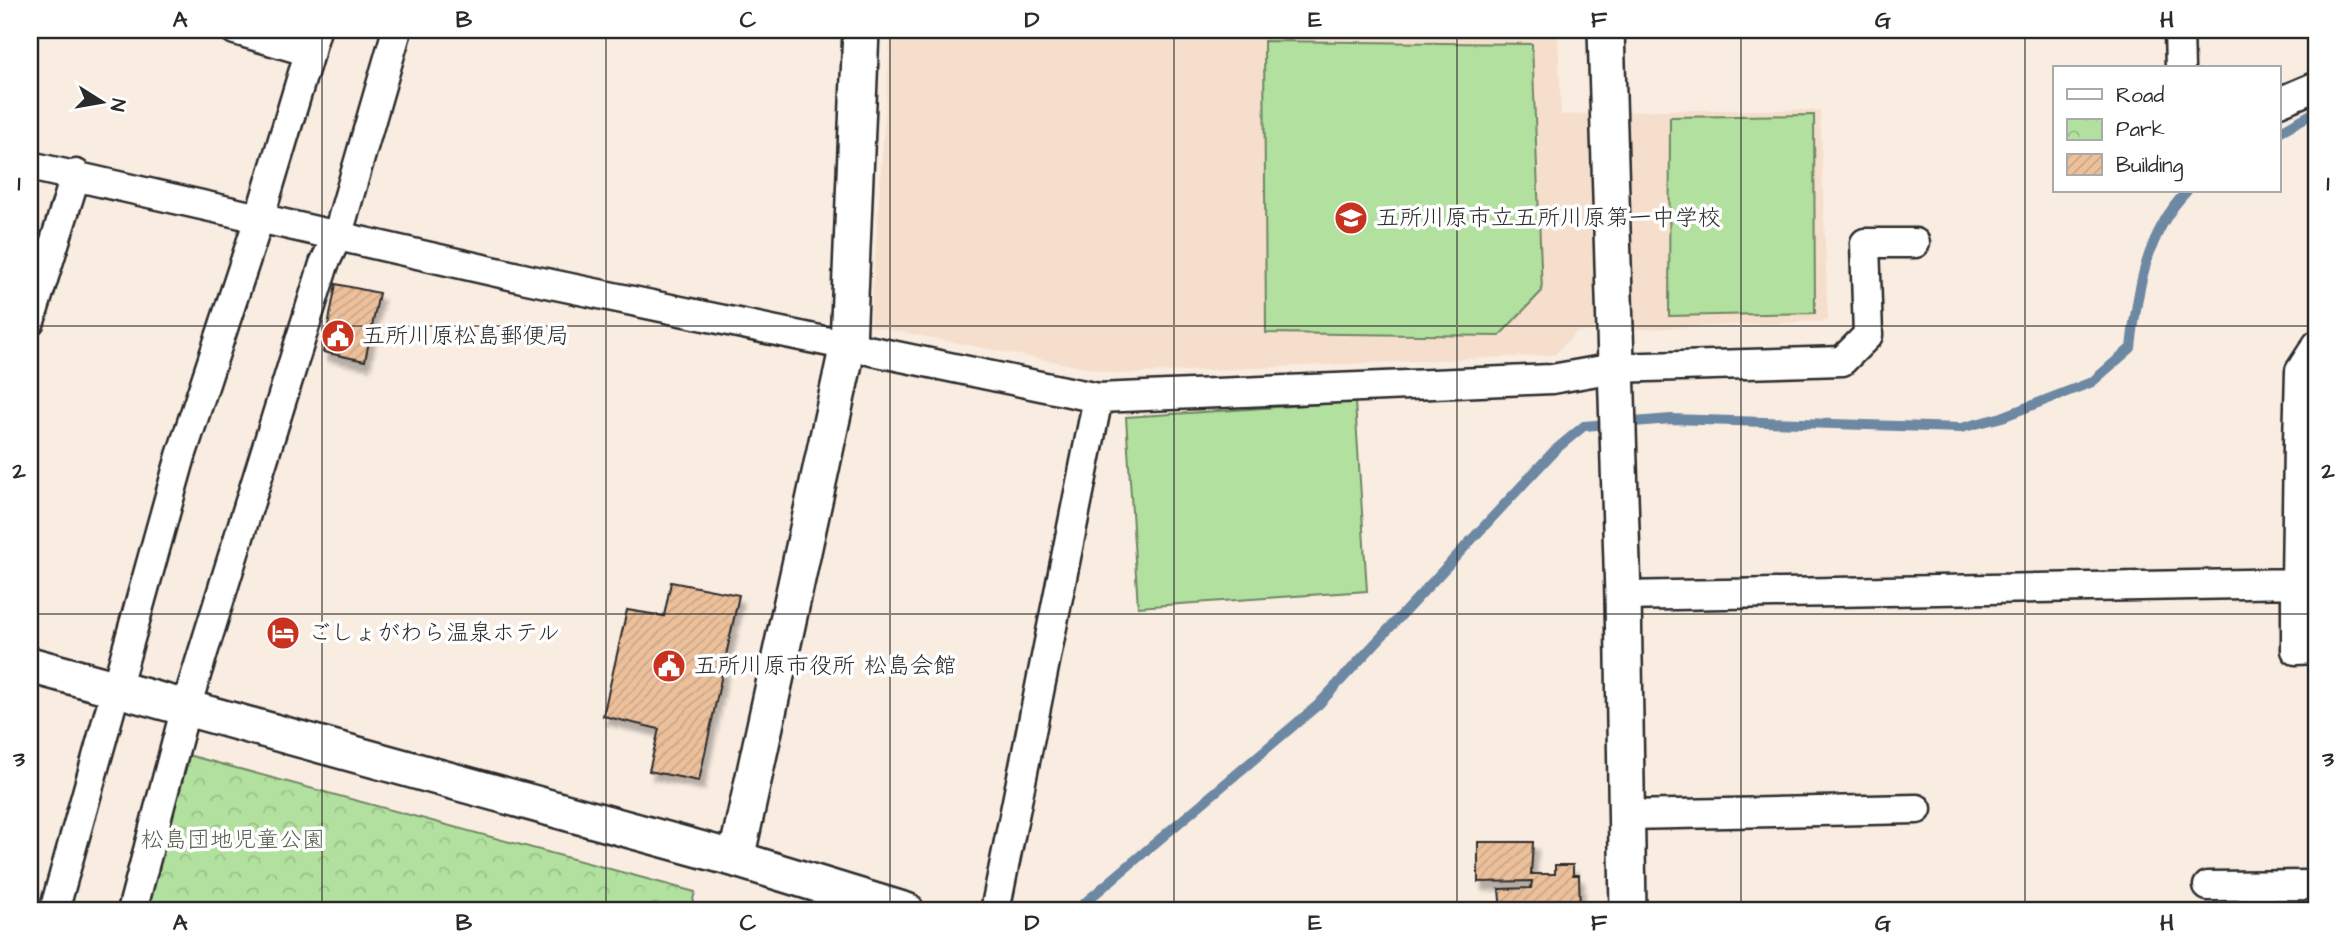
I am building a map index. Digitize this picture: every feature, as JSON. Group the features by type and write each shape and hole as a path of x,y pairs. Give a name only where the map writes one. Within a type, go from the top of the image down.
{"street":[{"path":"54,911 181,456 259,219 313,41 235,30"},
{"path":"132,911 186,707 324,264 337,237 397,30"},
{"path":"736,859 848,345 861,30"},
{"path":"1606,30 1623,596 1628,911"},
{"path":"2179,30 2180,66"},
{"path":"2280,102 2317,86"},
{"path":"30,166 76,174 337,237 1098,398 1552,379 1615,379 1842,361 1868,335 1865,243 1916,243"},
{"path":"30,321 76,174"},
{"path":"2317,345 2300,371 2308,444 2296,583 2296,650 2317,649"},
{"path":"995,911 1098,398"},
{"path":"1623,596 2296,583"},
{"path":"30,665 116,691 186,707 736,859 906,911"},
{"path":"1626,815 1917,809"},
{"path":"2208,886 2317,885"}],"shaded area":[{"name":"五所川原市立五所川原第一中学校","path":"891,30 1558,30 1561,115 1661,110 1820,110 1828,321 1577,332 1554,355 1118,374 870,326"}],"green space":[{"path":"1264,41 1532,44 1542,291 1499,336 1266,333"},
{"path":"1814,115 1815,313 1669,316 1670,117"},
{"path":"1355,402 1367,591 1138,607 1126,417"},
{"name":"松島団地児童公園","path":"184,754 695,892 690,911 139,911"}],"building":[{"path":"336,284 379,293 365,361 323,352"},
{"name":"五所川原市役所 松島会館","path":"671,582 739,595 699,781 649,771 659,729 603,716 627,610 664,616"},
{"path":"1478,842 1533,842 1531,874 1555,874 1555,865 1573,865 1573,875 1579,875 1580,911 1501,911 1499,889 1531,888 1532,881 1478,882"}],"waterway":[{"path":"2280,131 2317,111"},
{"path":"1075,911 1318,705 1555,450 1584,426 1671,419 1961,428 2002,417 2092,382 2131,348 2141,285 2153,244 2162,225 2186,192"}],"place":[{"name":"五所川原市立五所川原第一中学校","path":"1351,218"},
{"name":"五所川原松島郵便局","path":"338,336"},
{"name":"ごしょがわら温泉ホテル","path":"283,633"},
{"name":"五所川原市役所 松島会館","path":"669,666"}]}
